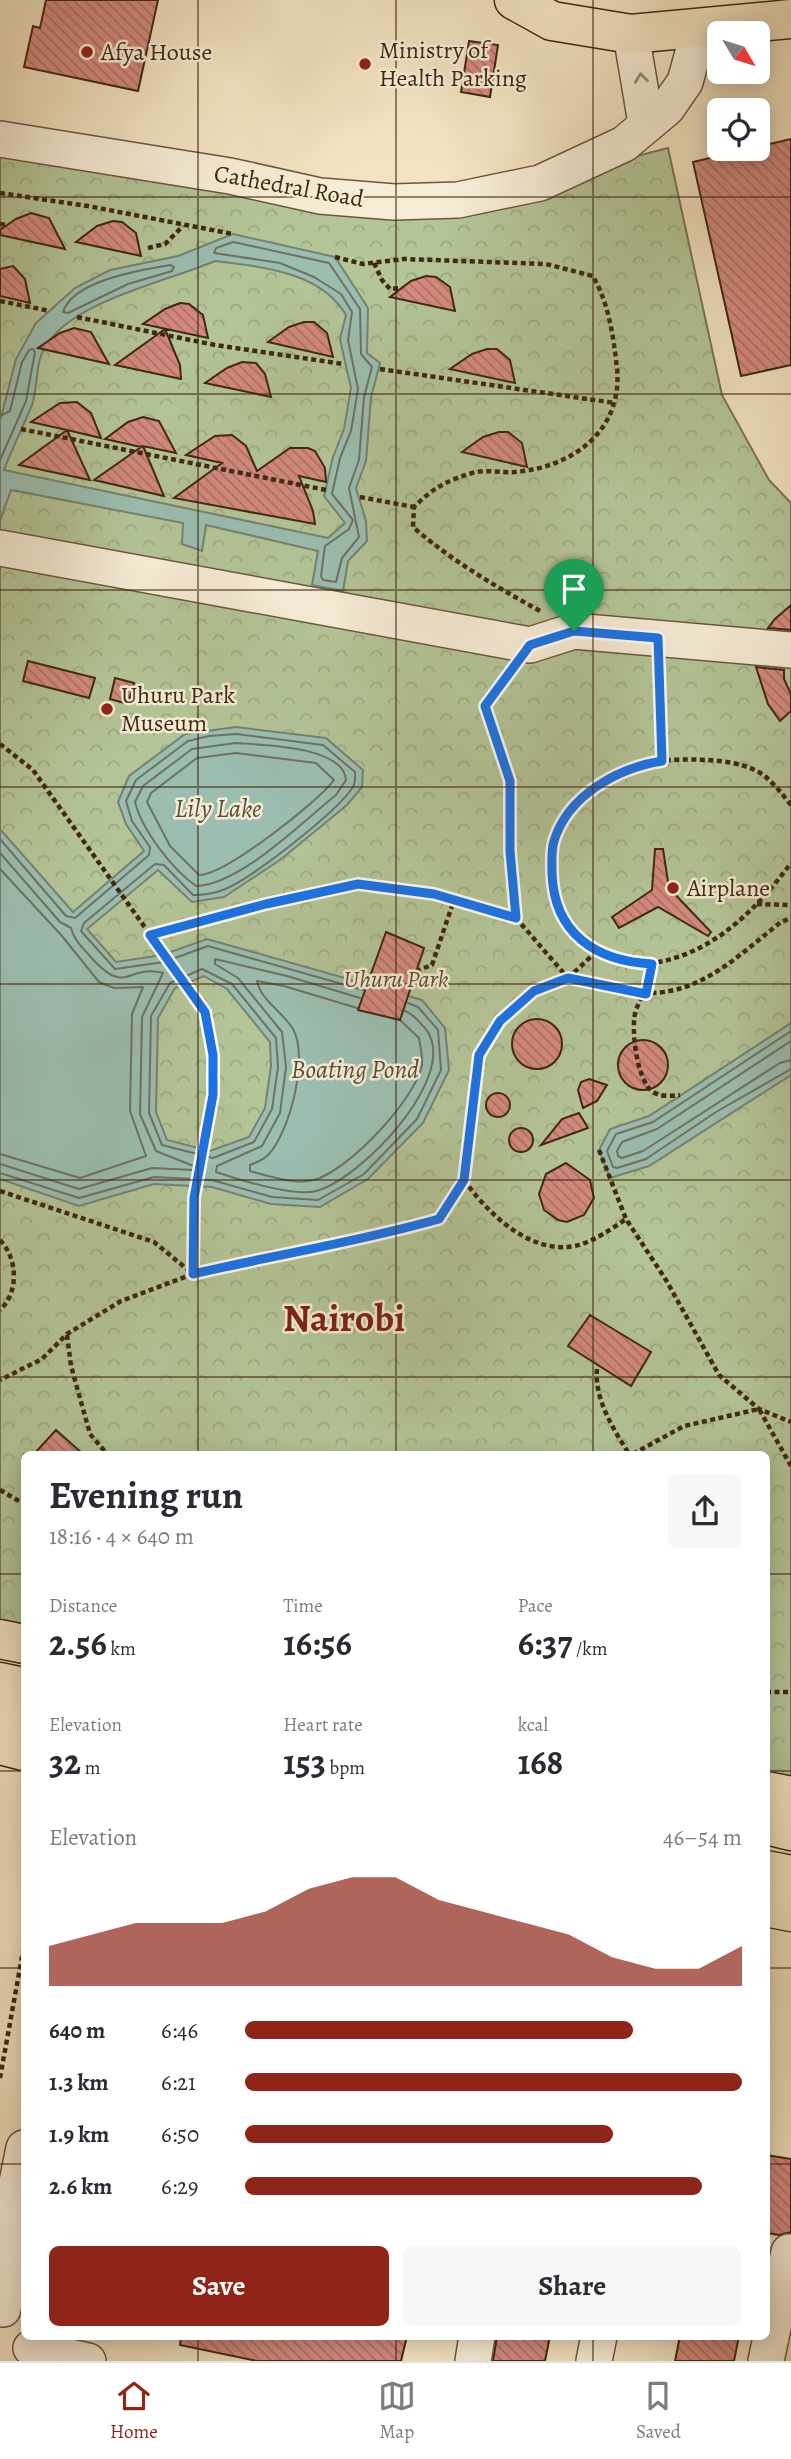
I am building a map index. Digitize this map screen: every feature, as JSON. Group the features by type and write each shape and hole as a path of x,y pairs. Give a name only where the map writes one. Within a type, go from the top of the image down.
{"main road":[{"path":"514,0 552,21 704,44 791,19"},
{"path":"770,40 791,36"},
{"path":"0,1639 21,1643"},
{"path":"0,1661 21,1665"},
{"path":"0,1682 21,1686"},
{"path":"0,1713 21,1717"},
{"path":"0,1745 21,1750"},
{"path":"770,1792 791,1796"},
{"path":"770,1826 791,1830"},
{"path":"770,1844 791,1847"},
{"path":"770,1871 791,1875"},
{"path":"770,1908 791,1912"}],"street":[{"path":"631,34 646,123"},
{"name":"Cathedral Road","path":"0,139 230,176 320,196 394,202 458,200 540,183 624,144 667,107 685,82 704,44"},
{"path":"0,548 530,645 574,631 791,650"},
{"path":"20,2332 16,2228 5,2225 21,2166"},
{"path":"770,2334 782,2251"},
{"path":"39,2340 88,2361"},
{"path":"473,2361 476,2340"},
{"path":"594,2361 598,2340"},
{"path":"766,2361 769,2340"}],"path":[{"path":"0,193 88,206 233,234"},
{"path":"0,224 8,225"},
{"path":"148,248 165,244 183,225"},
{"path":"334,257 363,264 404,259 546,264 593,276 606,299 613,333 618,386 613,413 576,453 547,466 526,470 476,472 433,488 414,508 413,527 462,566 574,631"},
{"path":"374,263 390,289 402,288"},
{"path":"0,301 50,311"},
{"path":"76,317 215,345 343,364"},
{"path":"380,369 615,403"},
{"path":"21,429 326,490"},
{"path":"360,497 414,508"},
{"path":"658,638 662,761"},
{"path":"516,918 510,851 510,781 485,706 530,645"},
{"path":"0,744 33,769 205,1012 213,1055 213,1095 194,1198 193,1274"},
{"path":"791,804 764,776 752,769 731,764 662,761 632,766 599,783 573,810 554,841 555,898 564,920 576,936 597,951 615,960 652,964 698,949 740,922 791,863"},
{"path":"150,935 266,904 358,884 434,894 516,918 568,978 646,994 689,988 719,971 781,922 791,918"},
{"path":"416,971 432,965 454,900"},
{"path":"757,904 791,905"},
{"path":"0,1380 42,1359 67,1334 121,1301 193,1274 309,1247 393,1232 439,1219 464,1180 479,1055 500,1021 534,991 568,978 597,951"},
{"path":"652,964 646,994 636,1011 634,1032 643,1080 652,1092 663,1096 680,1096"},
{"path":"599,1150 626,1219 666,1280 719,1375 759,1409 791,1422"},
{"path":"464,1180 481,1204 517,1232 542,1245 570,1247 600,1236 626,1219"},
{"path":"0,1191 154,1242 193,1274"},
{"path":"0,1240 12,1258 15,1274 12,1291 0,1310"},
{"path":"67,1334 71,1366 90,1434 104,1451"},
{"path":"597,1369 596,1382 611,1425 629,1451"},
{"path":"637,1451 684,1426 759,1409"},
{"path":"759,1409 791,1466"},
{"path":"0,1490 21,1502"},
{"path":"770,1692 791,1692"},
{"path":"0,2078 21,1962"}],"green space":[{"name":"Uhuru Park","path":"0,140 394,202 522,186 668,148 722,395 769,480 791,503 791,1798 770,1794 770,1451 21,1451 21,1644 0,1640"}],"water":[{"path":"233,234 335,257 368,308 367,353 380,363 371,398 366,461 356,488 366,521 367,541 348,561 343,591 312,585 318,551 206,525 202,551 182,544 183,523 11,490 0,521 0,421 16,359 36,323 75,288 110,270 178,256","holes":["215,261 270,269 305,280 335,300 346,315 340,339 351,388 344,429 333,457 324,496 345,523 328,538 4,470 32,405 42,354 58,331 98,305"]},
{"name":"Boating Pond","path":"236,727 326,738 363,770 362,787 347,805 280,860 224,897 192,902 158,870 87,929 116,962 162,955 207,939 422,1000 445,1028 449,1070 423,1123 368,1179 320,1207 271,1204 212,1187 154,1184 79,1206 0,1179 0,829 73,912 144,851 126,824 118,802 129,776 185,734","holes":["204,976 227,989 270,1042 271,1066 265,1108 249,1137 210,1151 167,1140 156,1112 158,1018 175,988"]},
{"path":"791,1023 791,1075 649,1166 610,1178 599,1150 610,1129 649,1116"}],"building":[{"name":"Afya House","path":"46,0 158,0 138,91 24,67 33,26 40,28"},
{"path":"469,41 498,45 490,97 461,92"},
{"path":"791,139 791,365 741,376 693,162 707,159 707,161 770,161 770,144"},
{"path":"31,213 49,218 65,249 0,235 0,230"},
{"path":"113,221 122,222 136,233 141,256 76,242 97,226"},
{"path":"13,266 25,279 30,303 0,296 0,269"},
{"path":"426,276 436,277 450,287 455,311 390,297 411,281"},
{"path":"180,303 189,304 203,315 208,338 143,324 165,309"},
{"path":"314,322 327,333 333,357 268,342 289,327"},
{"path":"74,328 91,332 109,364 38,348 60,333"},
{"path":"165,329 180,365 181,379 115,365"},
{"path":"497,349 510,360 515,383 450,369 472,354"},
{"path":"242,362 256,363 265,374 271,397 205,383 227,368"},
{"path":"77,402 91,413 101,438 31,422 60,403"},
{"path":"143,417 159,421 176,453 143,446 164,496 94,480 141,447 105,439 128,422"},
{"path":"67,430 90,480 19,465"},
{"path":"508,432 522,443 527,467 462,452 483,437"},
{"path":"232,435 246,446 257,471 290,448 308,448 315,451 325,468 326,482 299,476 313,511 315,524 174,498 222,463 186,455 215,436"},
{"path":"791,605 791,630 768,628 775,619"},
{"path":"28,661 95,678 89,698 23,681"},
{"path":"756,667 784,670 784,679 791,694 791,711 780,721 768,704"},
{"path":"115,678 134,683 128,704 110,699"},
{"name":"Airplane","path":"655,849 663,849 669,888 711,932 708,936 658,907 619,928 612,917 652,890"},
{"path":"386,932 424,948 400,1020 358,1010"},
{"path":"537,1019 554,1027 562,1044 554,1061 537,1069 520,1061 512,1044 520,1027"},
{"path":"643,1040 661,1047 668,1065 661,1083 643,1090 625,1083 618,1065 625,1047"},
{"path":"589,1079 607,1085 597,1101 583,1108 578,1090 581,1082"},
{"path":"498,1093 507,1096 510,1105 507,1114 498,1117 489,1114 486,1105 489,1096"},
{"path":"579,1113 588,1128 541,1145 562,1119"},
{"path":"521,1128 532,1135 533,1140 526,1151 521,1152 510,1145 509,1140 516,1129"},
{"path":"566,1163 590,1180 594,1198 584,1215 567,1222 558,1220 544,1210 539,1194 546,1174"},
{"path":"590,1315 651,1352 631,1386 568,1346"},
{"path":"56,1430 80,1451 37,1451"},
{"path":"770,2156 791,2159 791,2232 770,2234"},
{"path":"181,2340 406,2340 401,2361 257,2361 180,2345"},
{"path":"496,2340 549,2340 545,2361 493,2361"},
{"path":"679,2340 738,2340 734,2361 675,2361"}],"place":[{"name":"Afya House","path":"87,52"},
{"name":"Ministry of Health Parking","path":"365,64"},
{"name":"Uhuru Park Museum","path":"107,709"},
{"name":"Airplane","path":"673,888"}],"district":[{"name":"Nairobi","path":"344,1318"}],"route":[{"path":"574,631 658,638 662,761 632,766 599,783 564,823 554,841 552,859 555,898 564,920 576,936 615,960 652,964 646,994 568,978 534,991 500,1021 479,1055 472,1132 464,1180 439,1219 393,1232 309,1247 193,1274 194,1198 213,1095 213,1055 205,1012 150,935 266,904 358,884 434,894 516,918 510,851 510,781 485,706 530,645 574,631"}],"water label":[{"name":"Lily Lake","path":"218,808"}]}
